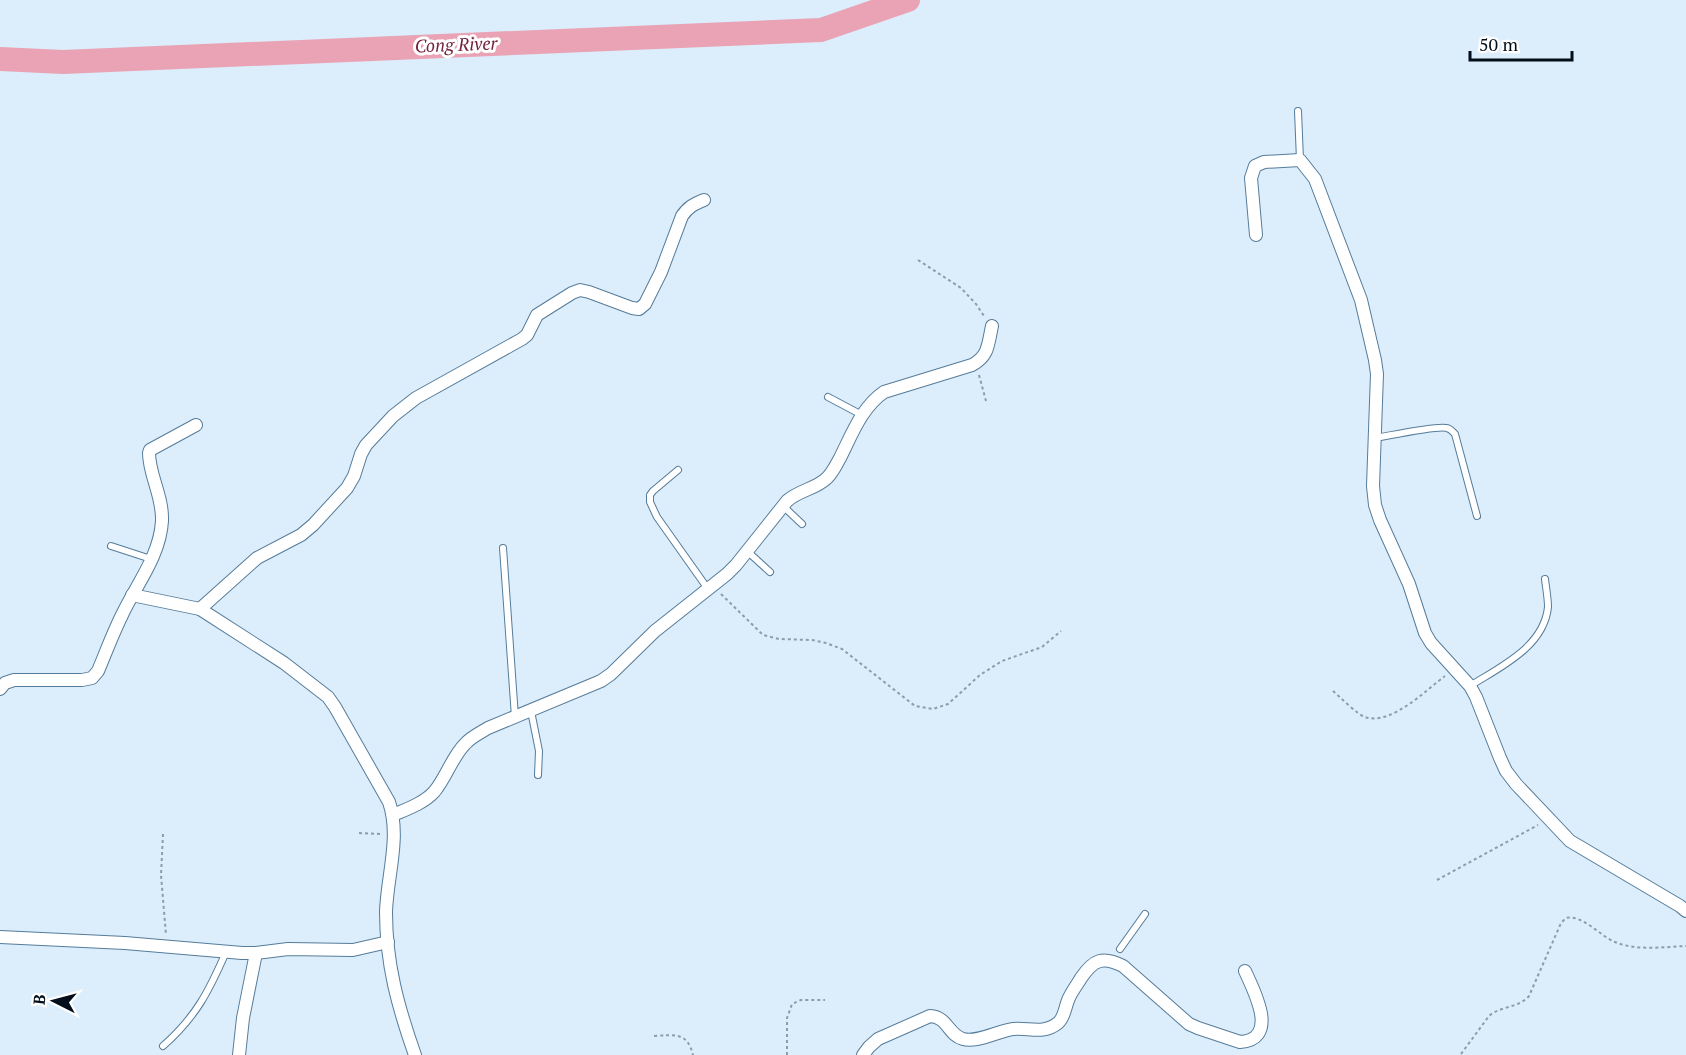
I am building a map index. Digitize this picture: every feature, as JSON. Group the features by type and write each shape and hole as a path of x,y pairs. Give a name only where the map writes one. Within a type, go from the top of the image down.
{"street":[{"path":"1256,236 1251,178 1255,166 1264,162 1300,160 1315,179 1361,300 1377,374 1375,505 1409,584 1425,633 1431,643 1470,686 1506,771 1516,784 1576,845 1686,911"},
{"path":"200,609 257,558 301,535 313,525 347,488 366,445 404,407 416,398 522,339 542,311 572,292 580,291 639,309 645,304 661,272 682,216 687,208 704,200"},
{"path":"393,815 421,802 432,794 463,746 473,736 601,681 611,674 655,631 727,574 795,494 827,479 834,470 862,415 874,399 884,392 981,360 987,351 992,326"},
{"path":"0,689 5,682 14,680 82,680 92,678 98,671 121,616 152,560 158,542 162,523 162,505 148,453 196,425"},
{"path":"132,595 200,609 284,663 328,697 335,707 389,802 393,815 394,834 387,899 388,942 399,1009 415,1055"},
{"path":"0,937 125,943 256,953 288,949 342,951 388,942"},
{"path":"239,1055 243,1018 256,953"},
{"path":"863,1055 878,1039 930,1016 942,1019 957,1037 964,1040 973,1040 1012,1029 1045,1030 1058,1023 1070,996 1088,968 1094,962 1104,960 1114,960 1123,966 1189,1024 1240,1042 1247,1041 1259,1031 1262,1013 1245,971"}],"lane":[{"path":"1298,111 1300,160"},
{"path":"828,397 862,415"},
{"path":"1375,438 1435,428 1450,429 1455,434 1477,516"},
{"path":"678,470 652,490 650,502 657,517 710,587"},
{"path":"783,506 802,524"},
{"path":"111,546 152,560"},
{"path":"503,548 515,717"},
{"path":"747,551 770,572"},
{"path":"1470,686 1528,647 1538,634 1548,607 1545,579"},
{"path":"531,711 539,751 538,775"},
{"path":"1120,949 1145,914"},
{"path":"163,1046 180,1031 198,1007 211,987 226,952"}],"path":[{"path":"918,260 961,288 992,326"},
{"path":"975,363 986,401"},
{"path":"710,587 763,635 779,639 812,640 842,649 915,706 925,709 948,704 980,675 1002,661 1042,647 1061,631"},
{"path":"1333,691 1364,717 1377,718 1395,714 1455,668"},
{"path":"1437,880 1549,819"},
{"path":"359,833 394,834"},
{"path":"163,834 161,875 166,946"},
{"path":"1461,1054 1489,1016 1525,1001 1529,996 1566,918 1575,917 1604,937 1618,943 1647,947 1686,946"},
{"path":"787,1055 786,1028 788,1012 792,1004 801,1000 825,1000"},
{"path":"654,1036 685,1038 693,1055"}],"waterway":[{"name":"Cong River","path":"0,59 63,62 821,30 908,0"}]}
